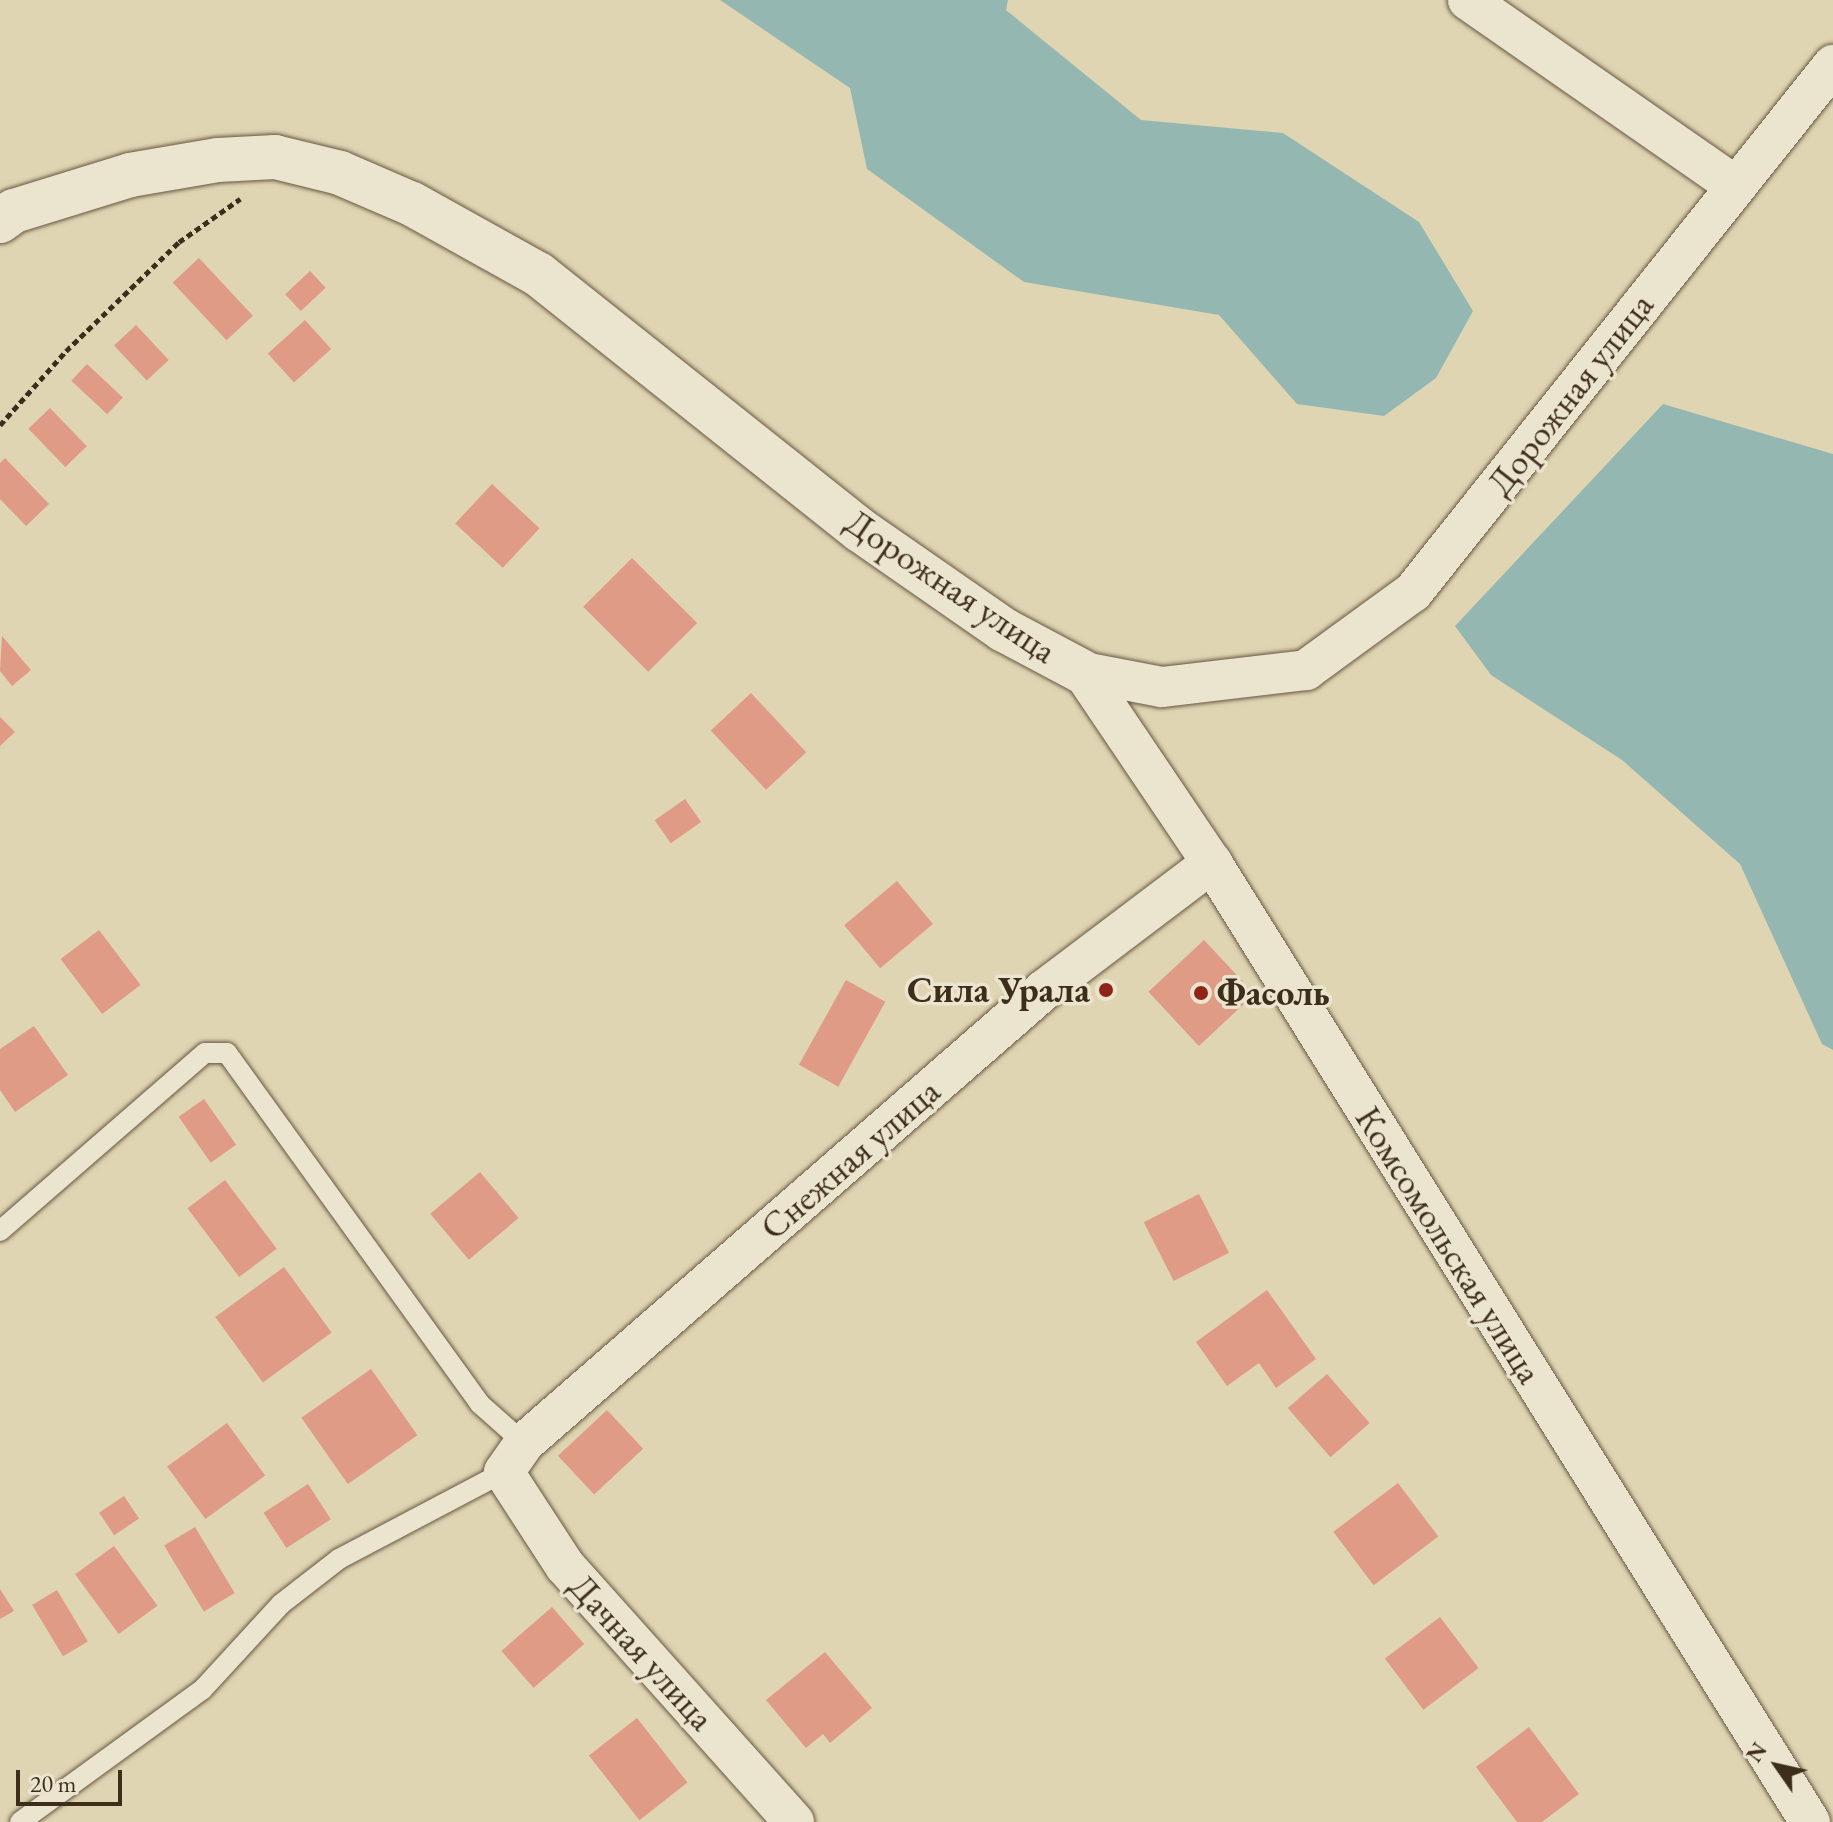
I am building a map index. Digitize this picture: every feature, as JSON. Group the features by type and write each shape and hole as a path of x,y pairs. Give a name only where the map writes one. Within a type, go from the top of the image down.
{"street":[{"path":"1468,0 1736,186"},
{"name":"Дорожная улица","path":"0,221 14,211 130,175 218,160 275,157 340,173 412,204 538,274 860,530 1004,630 1083,672 1162,687 1306,670 1413,592 1833,65"},
{"name":"Комсомольская улица","path":"1083,672 1212,863 1810,1822"},
{"name":"Снежная улица","path":"514,1457 1044,990 1212,863"},
{"name":"Дачная улица","path":"514,1457 565,1566 794,1822"}],"lane":[{"path":"0,1231 205,1053 227,1053 480,1404 514,1457 339,1559 281,1604 202,1690 20,1822"}],"path":[{"path":"0,425 66,351 179,242 246,195"}],"water":[{"path":"720,0 1008,0 1006,10 1141,120 1283,133 1419,222 1473,311 1436,378 1384,416 1297,404 1219,315 1024,282 867,169 850,88"},
{"path":"1663,404 1833,454 1833,1050 1822,1044 1740,864 1622,760 1491,675 1455,626"}],"building":[{"path":"199,258 253,316 227,340 173,283"},
{"path":"310,271 326,288 301,311 285,294"},
{"path":"305,320 331,349 294,382 268,353"},
{"path":"136,325 169,360 147,381 114,345"},
{"path":"87,364 123,397 107,414 71,381"},
{"path":"50,408 87,446 65,467 28,429"},
{"path":"5,458 49,504 26,526 0,499 0,463"},
{"path":"492,484 540,528 503,568 455,523"},
{"path":"632,558 697,623 648,672 583,607"},
{"path":"2,636 31,670 12,686 0,671"},
{"path":"751,693 806,752 766,790 711,731"},
{"path":"0,717 15,732 0,746"},
{"path":"685,799 701,822 671,843 655,820"},
{"path":"897,881 933,924 880,968 844,925"},
{"path":"99,930 141,985 102,1014 61,959"},
{"name":"Фасоль","path":"1204,940 1254,994 1199,1046 1148,992"},
{"path":"846,980 885,1002 838,1087 799,1065"},
{"path":"34,1026 68,1075 15,1112 0,1090 0,1049"},
{"path":"204,1099 236,1145 211,1163 179,1117"},
{"path":"480,1172 519,1218 469,1260 430,1214"},
{"path":"225,1180 277,1249 239,1277 187,1208"},
{"path":"1199,1194 1229,1253 1174,1281 1144,1222"},
{"path":"284,1267 332,1333 263,1382 215,1317"},
{"path":"1267,1290 1316,1359 1276,1388 1259,1363 1227,1386 1196,1342"},
{"path":"371,1369 417,1435 348,1484 301,1418"},
{"path":"1327,1374 1370,1423 1330,1457 1288,1408"},
{"path":"607,1410 643,1449 594,1494 558,1456"},
{"path":"227,1423 265,1476 205,1519 167,1466"},
{"path":"1398,1483 1438,1537 1374,1585 1333,1532"},
{"path":"308,1484 331,1519 286,1548 264,1513"},
{"path":"124,1496 139,1518 114,1535 99,1513"},
{"path":"195,1527 235,1593 204,1612 164,1546"},
{"path":"114,1546 157,1606 119,1634 75,1574"},
{"path":"0,1589 14,1611 0,1619"},
{"path":"57,1590 88,1641 63,1656 32,1605"},
{"path":"552,1607 584,1644 534,1688 501,1651"},
{"path":"1440,1617 1479,1668 1423,1710 1385,1659"},
{"path":"825,1652 872,1708 830,1743 823,1734 806,1748 766,1700"},
{"path":"637,1718 687,1783 639,1820 589,1756"},
{"path":"1529,1727 1579,1794 1542,1822 1517,1822 1476,1767"}],"place":[{"name":"Сила Урала","path":"1106,990"},
{"name":"Фасоль","path":"1201,993"}]}
